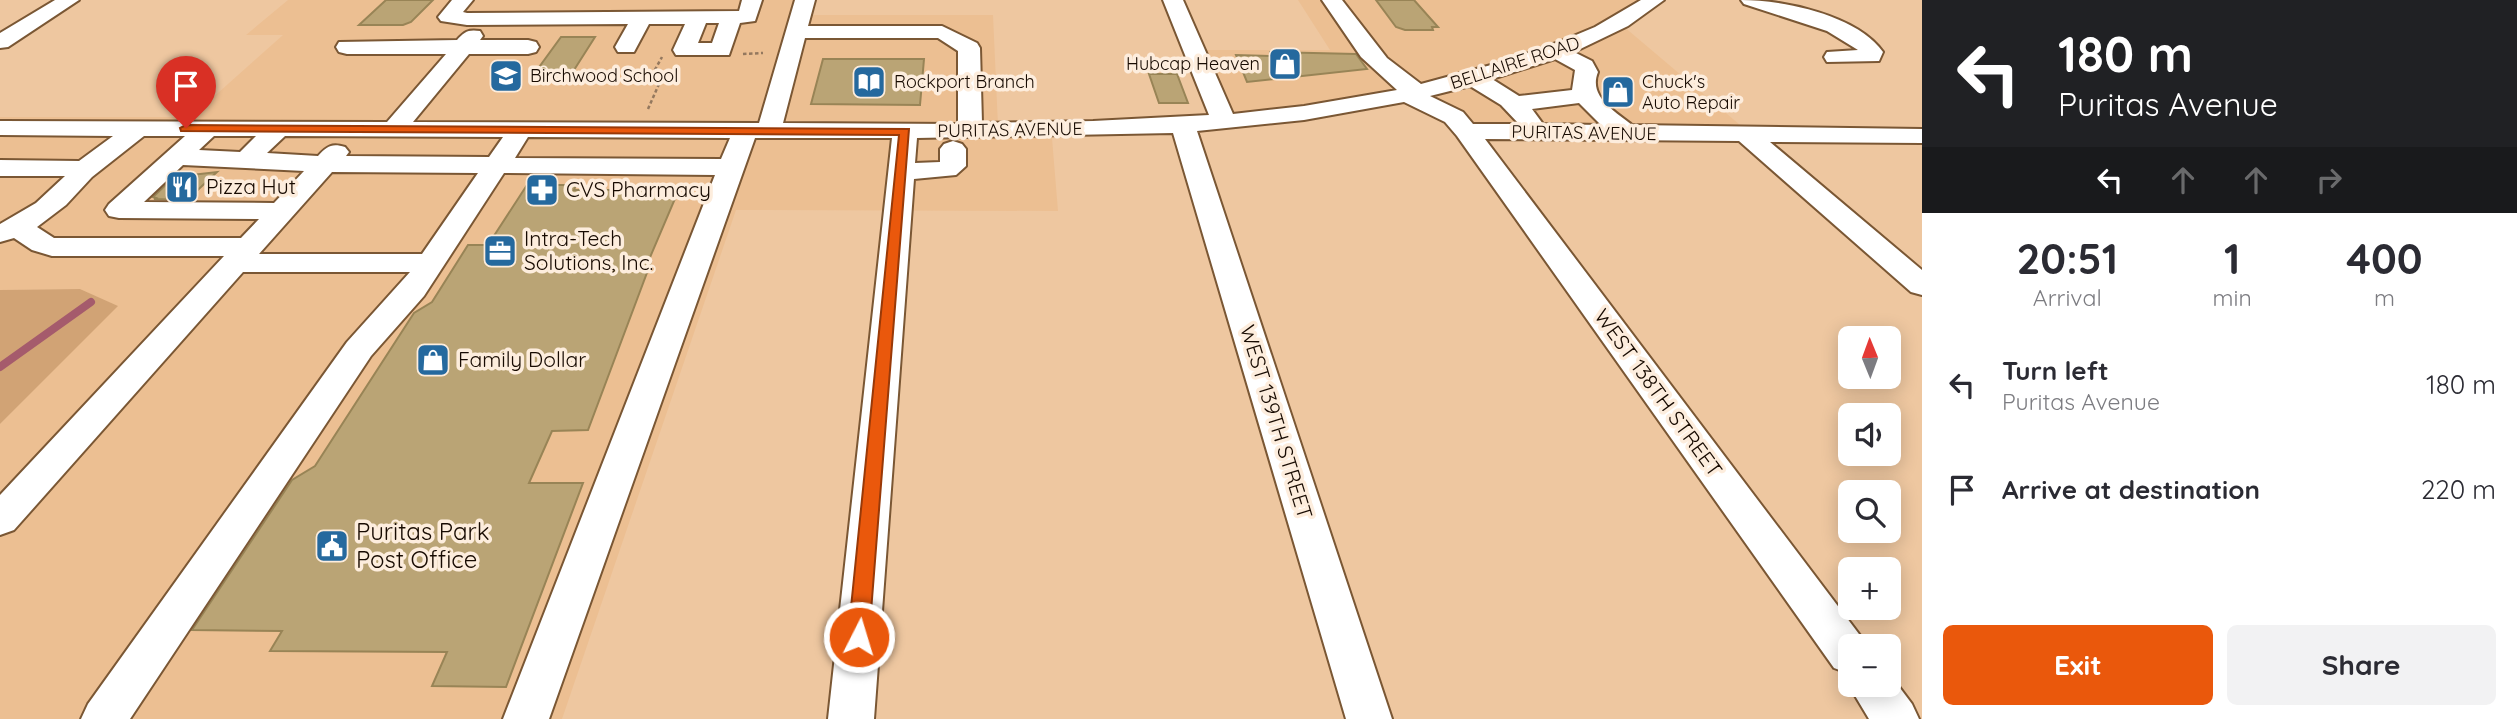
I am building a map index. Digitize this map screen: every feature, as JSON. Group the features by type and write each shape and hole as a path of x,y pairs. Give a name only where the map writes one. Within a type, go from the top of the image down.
{"street":[{"path":"0,42 69,0"},
{"path":"463,0 448,17 486,19 630,11 698,17 755,13 942,32 969,48 953,166 947,169 901,172"},
{"path":"395,128 501,0"},
{"path":"1173,0 1224,122"},
{"path":"1332,0 1375,62 1413,94 1454,117 1466,131"},
{"name":"BELLAIRE ROAD","path":"1413,94 1474,79 1558,52 1625,22 1654,0"},
{"path":"1751,0 1835,27 1863,43 1872,52 1871,56 1835,57"},
{"path":"626,47 630,11"},
{"path":"698,17 684,50 721,50 755,13"},
{"path":"526,719 732,167 757,130 800,16"},
{"path":"347,47 528,47"},
{"path":"1558,52 1584,66 1587,72 1581,83 1586,95 1627,134"},
{"path":"1474,79 1525,113 1535,132"},
{"name":"PURITAS AVENUE","path":"0,128 905,131 958,137 1025,150 1028,148 1027,131 1224,122 1413,94"},
{"path":"1514,104 1586,95"},
{"name":"WEST 139TH STREET","path":"1183,125 1369,719"},
{"path":"9,230 33,218 83,171 139,128"},
{"path":"208,128 119,210 282,211"},
{"path":"246,160 279,128"},
{"path":"0,520 358,128"},
{"path":"104,719 359,349 413,289 521,129"},
{"path":"851,719 905,131"},
{"name":"PURITAS AVENUE","path":"1466,131 1922,136"},
{"name":"WEST 138TH STREET","path":"1466,131 1838,639"},
{"path":"1748,136 1922,286"},
{"path":"175,158 326,164 732,167"},
{"path":"0,168 74,168 83,171"},
{"path":"9,230 52,247 430,263"},
{"path":"1880,697 1896,719"}],"shaded area":[{"path":"288,0 797,0 793,15 993,15 998,126 1051,126 1058,211 736,210 562,719 0,719 0,424 117,306 80,289 0,290 0,117 191,117 283,35 246,35"},
{"path":"1298,0 1644,0 1616,20 1746,130 1455,127 1394,94 1229,119 1200,50 1330,50"},
{"path":"80,289 118,306 0,424 0,290"}],"building":[{"path":"386,0 433,0 411,22 403,25 359,25"},
{"path":"1376,0 1414,0 1438,27 1432,27 1433,30 1405,30 1396,27"},
{"path":"561,37 595,37 574,70 537,70"},
{"name":"Hubcap Heaven","path":"1270,52 1356,54 1367,69 1247,82 1236,55 1270,56"},
{"name":"Rockport Branch","path":"823,59 924,59 920,105 811,104"},
{"path":"1149,74 1177,74 1188,103 1159,103"},
{"name":"Pizza Hut","path":"217,172 187,200 153,197 174,177"},
{"path":"527,185 576,185 574,190 680,187 648,262 651,262 588,430 552,431 529,483 583,483 506,687 432,686 447,652 270,651 282,631 192,630 292,480 315,466 414,313 432,302 468,245 488,245"}],"waterway":[{"path":"0,367 91,302"}],"place":[{"name":"Hubcap Heaven","path":"1285,64"},
{"name":"Birchwood School","path":"506,76"},
{"name":"Rockport Branch","path":"869,82"},
{"name":"Chuck's Auto Repair","path":"1618,92"},
{"name":"Pizza Hut","path":"182,187"},
{"name":"CVS Pharmacy","path":"542,190"},
{"name":"Intra-Tech Solutions, Inc.","path":"500,251"},
{"name":"Family Dollar","path":"433,360"},
{"name":"Puritas Park Post Office","path":"332,546"}],"route":[{"path":"186,128 905,131 859,637"}]}
